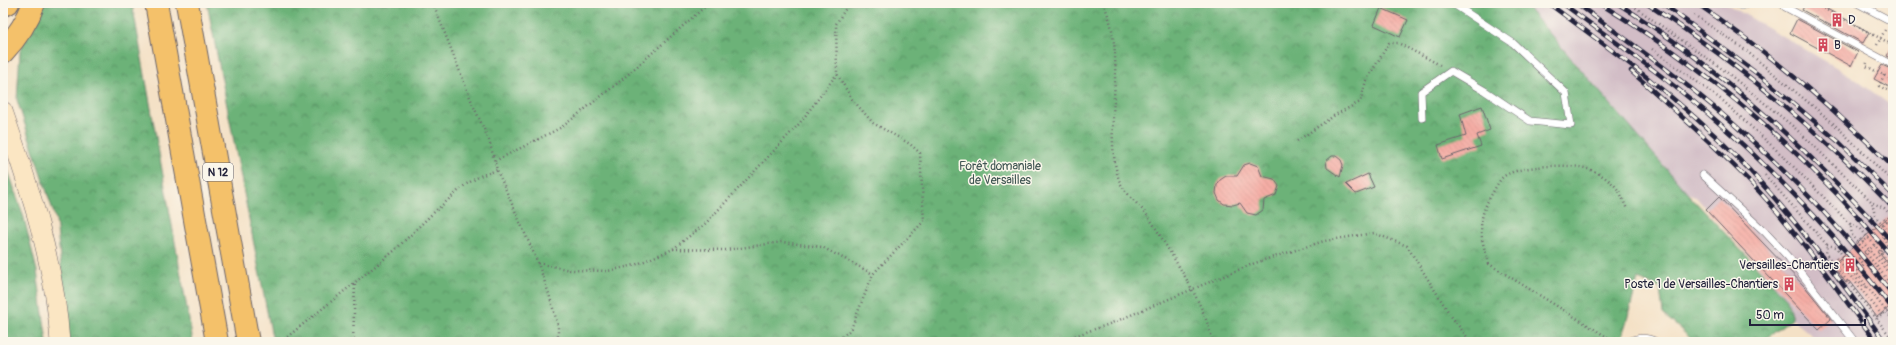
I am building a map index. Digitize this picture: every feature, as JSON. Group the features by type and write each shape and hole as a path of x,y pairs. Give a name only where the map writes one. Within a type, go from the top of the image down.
{"highway":[{"path":"3,5 8,3"},
{"path":"3,52 18,36 29,18 34,3"},
{"name":"N 12","path":"156,3 217,342"},
{"name":"N 12","path":"187,3 248,342"}],"main road":[{"path":"3,111 30,194 50,263 60,342"}],"lane":[{"path":"1422,118 1421,92 1451,71 1485,91 1530,121 1571,125 1566,93 1513,43 1452,3"},
{"path":"1735,3 1741,6 1752,3"},
{"path":"1783,3 1785,6 1893,65"},
{"path":"1858,3 1892,22"},
{"path":"1703,175 1770,237 1789,258 1856,342"},
{"path":"1628,342 1633,339 1649,337 1656,342"}],"path":[{"path":"433,3 473,105 489,140 497,170 538,263 558,326 558,342"},
{"path":"495,161 562,127 618,83 709,3"},
{"path":"836,342 851,329 873,274 924,221 920,153 910,144 873,123 852,99 837,74 836,24 849,3"},
{"path":"1103,3 1110,17 1115,53 1113,155 1120,182 1150,218 1194,290 1213,342"},
{"path":"1629,3 1725,71 1795,128 1872,202 1884,208 1893,216 1886,219 1883,224"},
{"path":"1813,3 1893,46"},
{"path":"1694,15 1744,49 1832,122 1892,180"},
{"path":"1892,22 1866,66 1893,80"},
{"path":"1297,141 1335,115 1360,102 1366,81 1388,43 1398,43 1451,71"},
{"path":"1652,49 1723,101 1784,157 1850,224 1860,228 1893,267"},
{"path":"538,263 570,270 608,271 634,265 673,249 706,223 788,136 837,74"},
{"path":"1884,75 1878,86 1893,93"},
{"path":"1615,342 1489,264 1481,240 1481,220 1488,201 1503,177 1522,169 1541,166 1587,168 1605,178 1618,189 1627,209"},
{"path":"281,342 394,251 465,185 480,176 497,170"},
{"path":"1765,175 1827,246 1836,247 1893,320"},
{"path":"1872,202 1876,216 1893,236"},
{"path":"1846,269 1893,229 1886,219"},
{"path":"1850,224 1852,235 1893,287"},
{"path":"1056,342 1107,325 1194,290 1255,263 1324,241 1374,233 1406,246 1451,316 1471,342"},
{"path":"1859,245 1861,240 1868,237"},
{"path":"1884,237 1887,245 1876,254 1888,268 1893,267"},
{"path":"1861,240 1893,278"},
{"path":"673,249 726,250 782,242 822,247 873,274"},
{"path":"1827,246 1826,254 1893,340"},
{"path":"1834,265 1838,260 1844,257"},
{"path":"1859,258 1863,266 1853,274 1863,286 1868,287"},
{"path":"1838,260 1882,315"},
{"path":"353,342 355,283"},
{"path":"1877,319 1887,311"}],"shaded area":[{"path":"1521,3 1725,3 1851,76 1893,107 1893,342 1820,342 1792,319 1787,299 1695,196 1687,193 1526,6"}],"green space":[{"path":"42,3 132,3 193,342 69,342 56,220 17,100 20,51"},
{"name":"Forêt domaniale de Versailles","path":"207,3 1521,3 1526,6 1687,193 1787,299 1792,319 1763,341 1695,342 1663,314 1660,288 1638,279 1621,342 273,342"},
{"path":"3,155 24,218 37,271 47,342 3,342"}],"building":[{"name":"D","path":"1806,3 1816,3 1869,32 1863,43 1802,10"},
{"path":"1381,8 1408,20 1400,37 1374,25"},
{"path":"1797,19 1858,52 1851,66 1790,33"},
{"path":"1893,44 1893,59 1887,56"},
{"path":"1882,65 1893,70 1893,89 1874,79"},
{"path":"1482,106 1490,130 1477,135 1481,146 1442,159 1438,145 1466,136 1460,114"},
{"path":"1332,156 1336,156 1341,160 1343,165 1340,177 1327,168 1326,161"},
{"path":"1250,163 1258,166 1262,176 1274,179 1279,186 1276,195 1264,200 1263,210 1256,215 1247,213 1240,203 1233,205 1224,204 1219,200 1216,193 1217,185 1220,180 1226,176 1237,176 1244,165"},
{"path":"1368,174 1374,187 1356,194 1346,184"},
{"name":"Poste 1 de Versailles-Chantiers","path":"1719,197 1806,288 1831,319 1819,330 1706,210"},
{"name":"Versailles-Chantiers","path":"1893,213 1893,243 1880,254 1893,270 1893,304 1877,317 1849,281 1846,283 1832,265"}],"railway":[{"path":"1548,3 1620,56 1667,94 1734,154 1794,221 1885,342"},
{"path":"1562,3 1682,92 1744,145 1811,212 1893,309"},
{"path":"1576,3 1686,84 1768,155 1806,193 1860,253 1893,295"},
{"path":"1599,3 1680,57 1757,118 1828,185 1893,258"},
{"path":"1617,3 1693,56 1764,114 1830,176 1893,243"},
{"path":"1646,3 1712,49 1776,98 1836,151 1893,208"},
{"path":"1662,3 1767,81 1840,143 1893,195"},
{"path":"1696,3 1748,40 1798,80 1846,122 1893,167"},
{"path":"1631,71 1693,126 1769,202 1816,261 1876,342"}],"place":[{"name":"D","path":"1837,20"},
{"name":"B","path":"1823,45"},
{"name":"Versailles-Chantiers","path":"1850,265"},
{"name":"Poste 1 de Versailles-Chantiers","path":"1789,284"}]}
